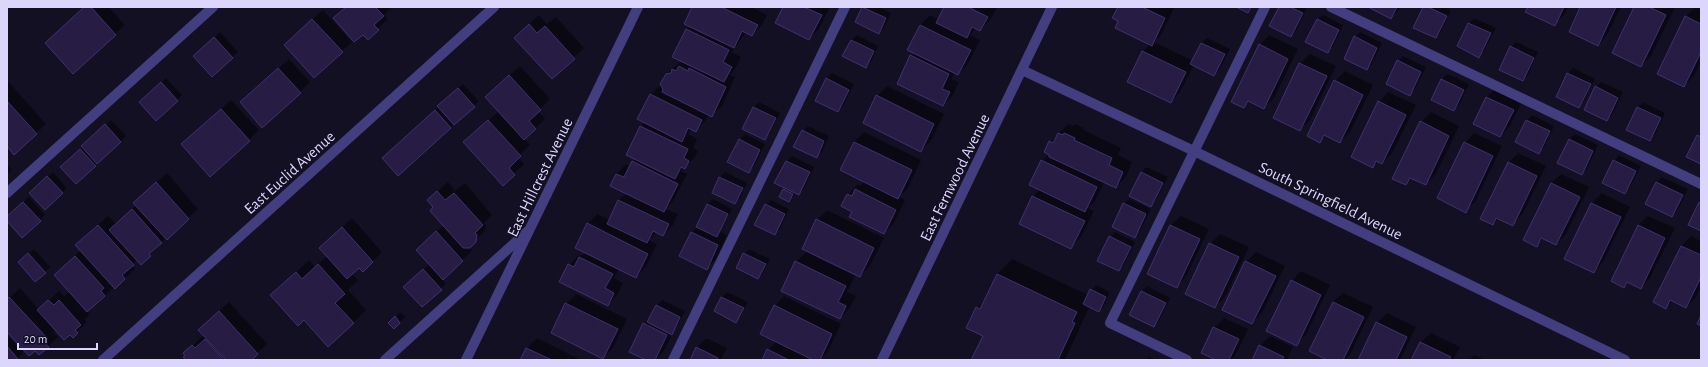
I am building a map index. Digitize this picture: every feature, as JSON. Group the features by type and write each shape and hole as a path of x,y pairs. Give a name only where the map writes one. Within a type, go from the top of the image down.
{"street":[{"path":"7,193 214,7"},
{"name":"East Euclid Avenue","path":"103,360 494,7"},
{"name":"East Hillcrest Avenue","path":"466,360 638,7"},
{"path":"673,360 845,7"},
{"name":"East Fernwood Avenue","path":"882,360 1052,7"},
{"path":"1187,360 1110,323 1265,7"},
{"path":"1331,7 1701,184"},
{"name":"South Springfield Avenue","path":"1022,70 1194,151 1626,360"},
{"path":"385,360 529,230"}],"building":[{"path":"84,7 91,7 116,35 73,74 45,43"},
{"path":"346,7 375,7 384,16 374,25 379,30 368,40 363,35 354,42 333,18"},
{"path":"692,7 721,7 758,25 752,36 742,31 734,48 684,24"},
{"path":"783,7 804,7 822,15 809,40 775,23"},
{"path":"862,7 886,18 879,34 855,22"},
{"path":"944,7 968,7 988,17 980,31 972,27 967,38 936,23"},
{"path":"1118,7 1142,7 1165,18 1152,46 1115,28 1118,21 1112,18"},
{"path":"1236,7 1251,7 1248,13"},
{"path":"1279,7 1290,7 1303,13 1291,37 1269,26"},
{"path":"1368,7 1397,7 1391,19"},
{"path":"1423,7 1428,7 1447,16 1436,38 1413,28"},
{"path":"1528,7 1564,7 1555,26 1525,12"},
{"path":"1580,7 1616,7 1598,46 1569,32"},
{"path":"1634,7 1649,7 1666,15 1641,67 1612,53"},
{"path":"1685,16 1701,24 1701,52 1684,87 1657,74"},
{"path":"312,19 343,52 314,78 284,45"},
{"path":"1317,19 1339,30 1328,53 1305,42"},
{"path":"1468,23 1491,33 1479,58 1457,46"},
{"path":"529,24 537,33 545,26 575,59 552,79 514,38"},
{"path":"920,25 971,50 958,75 907,50"},
{"path":"686,29 729,50 723,62 732,67 724,82 672,57"},
{"path":"1354,36 1377,48 1367,70 1344,59"},
{"path":"214,37 233,58 212,77 193,56"},
{"path":"851,40 874,51 866,68 842,56"},
{"path":"1201,43 1225,54 1214,76 1190,64"},
{"path":"1259,44 1288,59 1264,109 1248,101 1244,108 1231,102"},
{"path":"1510,46 1534,58 1523,81 1499,70"},
{"path":"1142,51 1186,72 1171,103 1127,82"},
{"path":"910,55 949,74 942,89 950,92 943,106 897,84"},
{"path":"1397,60 1421,72 1410,96 1386,84"},
{"path":"1299,63 1327,76 1300,131 1273,118"},
{"path":"679,66 688,71 689,68 726,87 712,117 662,92 663,89 660,84 666,74 671,73 672,69 676,71"},
{"path":"278,68 301,93 262,128 240,102"},
{"path":"1567,73 1591,84 1579,108 1556,97"},
{"path":"509,75 541,110 529,121 536,129 524,140 485,97"},
{"path":"826,78 849,90 838,112 815,101"},
{"path":"1441,79 1464,90 1454,111 1431,100"},
{"path":"1334,80 1363,95 1340,143 1324,135 1320,143 1307,136"},
{"path":"161,82 178,101 156,121 139,102"},
{"path":"1595,86 1618,98 1607,121 1584,110"},
{"path":"458,88 475,107 454,125 437,106"},
{"path":"650,94 702,120 696,132 688,128 682,142 637,119"},
{"path":"876,95 934,124 921,152 863,123"},
{"path":"1486,97 1514,110 1500,137 1473,124"},
{"path":"7,101 37,134 14,155 7,146"},
{"path":"1378,101 1406,115 1382,164 1376,161 1373,168 1351,157"},
{"path":"753,107 776,118 765,140 742,129"},
{"path":"1637,107 1661,118 1650,141 1626,130"},
{"path":"221,109 250,141 210,177 181,144"},
{"path":"435,110 451,128 398,176 382,158"},
{"path":"488,120 521,156 509,168 515,175 503,186 463,142"},
{"path":"1526,120 1550,131 1539,154 1515,142"},
{"path":"1420,121 1449,136 1426,185 1410,178 1406,185 1392,179"},
{"path":"105,124 121,142 97,164 81,146"},
{"path":"640,126 688,149 684,158 689,161 685,169 681,167 675,179 626,155"},
{"path":"802,130 824,141 817,158 793,147"},
{"path":"1058,133 1063,135 1064,133 1075,138 1074,140 1112,158 1109,165 1123,172 1116,188 1049,157 1049,155 1044,152 1049,141 1053,143"},
{"path":"1697,135 1701,137 1701,164 1686,157"},
{"path":"739,139 760,150 749,173 727,162"},
{"path":"1569,139 1593,151 1582,175 1557,163"},
{"path":"854,142 912,170 898,199 840,170"},
{"path":"1464,142 1493,156 1466,213 1437,198"},
{"path":"80,149 96,166 76,184 60,167"},
{"path":"1041,160 1097,187 1085,212 1029,185"},
{"path":"1613,160 1636,171 1625,194 1602,183"},
{"path":"632,161 678,184 664,212 610,186 616,174 624,177"},
{"path":"786,161 810,172 799,195 774,183"},
{"path":"1508,162 1537,176 1513,226 1496,218 1493,225 1480,219"},
{"path":"1141,172 1163,183 1151,207 1129,196"},
{"path":"47,176 63,193 45,210 29,193"},
{"path":"719,177 743,188 735,204 712,193"},
{"path":"156,182 189,219 167,240 133,203"},
{"path":"1656,182 1683,195 1672,217 1645,204"},
{"path":"1551,183 1580,197 1556,245 1541,238 1537,247 1523,240"},
{"path":"783,189 793,194 789,202 779,197"},
{"path":"855,189 896,210 884,234 849,217 852,212 841,206 847,194 852,196"},
{"path":"437,191 445,200 454,193 483,225 475,233 477,235 476,242 470,248 463,248 430,211 433,207 427,200"},
{"path":"1032,196 1085,221 1071,249 1019,224"},
{"path":"618,200 669,224 663,236 653,231 647,243 607,224"},
{"path":"23,202 41,221 22,238 7,221 7,216"},
{"path":"1699,202 1701,203 1701,231 1688,225"},
{"path":"1123,203 1146,214 1135,238 1112,227"},
{"path":"1591,203 1621,217 1594,273 1564,259"},
{"path":"707,204 728,214 717,237 696,227"},
{"path":"765,204 785,214 775,235 754,225"},
{"path":"132,209 162,243 149,254 151,256 141,265 109,230"},
{"path":"816,219 874,248 860,277 802,249"},
{"path":"587,223 648,254 636,278 575,248"},
{"path":"98,225 134,265 122,275 125,279 115,289 75,245"},
{"path":"1170,225 1200,239 1177,288 1147,274"},
{"path":"1638,225 1665,238 1641,289 1627,282 1624,288 1611,281"},
{"path":"342,227 373,262 363,272 359,268 347,279 319,248"},
{"path":"436,231 463,261 443,280 416,250"},
{"path":"691,232 718,245 707,270 679,256"},
{"path":"1109,236 1131,247 1119,271 1097,261"},
{"path":"1209,243 1239,257 1215,308 1185,294"},
{"path":"1681,246 1701,255 1701,277 1686,308 1670,300 1666,309 1653,302"},
{"path":"28,253 46,273 35,282 18,262"},
{"path":"743,253 766,264 758,279 736,268"},
{"path":"75,256 104,288 101,291 105,296 87,312 54,275"},
{"path":"579,257 613,274 605,288 614,293 608,306 559,282 568,264 574,267"},
{"path":"795,261 846,286 838,302 846,306 840,319 781,291"},
{"path":"1245,261 1276,276 1252,324 1222,310"},
{"path":"318,264 345,294 335,303 354,323 328,347 304,320 298,326 270,295 296,272 302,279"},
{"path":"423,269 442,290 422,307 403,287"},
{"path":"997,274 1077,312 1072,322 1075,323 1058,360 971,360 983,336 966,328 976,307 980,309"},
{"path":"1291,280 1321,295 1297,346 1266,331"},
{"path":"1090,289 1106,297 1099,312 1083,304"},
{"path":"1141,291 1166,303 1154,327 1129,315"},
{"path":"9,297 48,339 44,343 49,347 39,355 35,351 29,356 7,332 7,299"},
{"path":"721,297 744,308 736,323 714,311"},
{"path":"48,300 54,305 59,300 81,325 75,330 78,333 73,338 70,335 64,340 37,310"},
{"path":"1333,302 1364,317 1343,360 1327,360 1309,351"},
{"path":"565,303 618,329 603,359 551,333"},
{"path":"656,305 680,317 672,335 647,322"},
{"path":"774,305 832,334 820,360 813,360 760,334"},
{"path":"219,311 258,354 252,360 226,360 198,330"},
{"path":"1701,315 1701,326 1697,324"},
{"path":"395,316 400,323 394,329 388,323"},
{"path":"1376,322 1407,337 1396,360 1358,360"},
{"path":"643,323 667,335 655,360 646,360 629,352"},
{"path":"1213,327 1239,339 1229,360 1216,360 1201,353"},
{"path":"205,339 224,360 186,360 183,357 185,356 183,353 192,345 195,348"},
{"path":"1420,342 1451,357 1449,360 1411,360"},
{"path":"1259,345 1284,357 1282,360 1252,360"},
{"path":"7,346 18,359 17,360 7,360"},
{"path":"696,347 718,358 717,360 690,360"},
{"path":"526,348 552,360 520,360"},
{"path":"767,349 789,360 762,360"}]}
